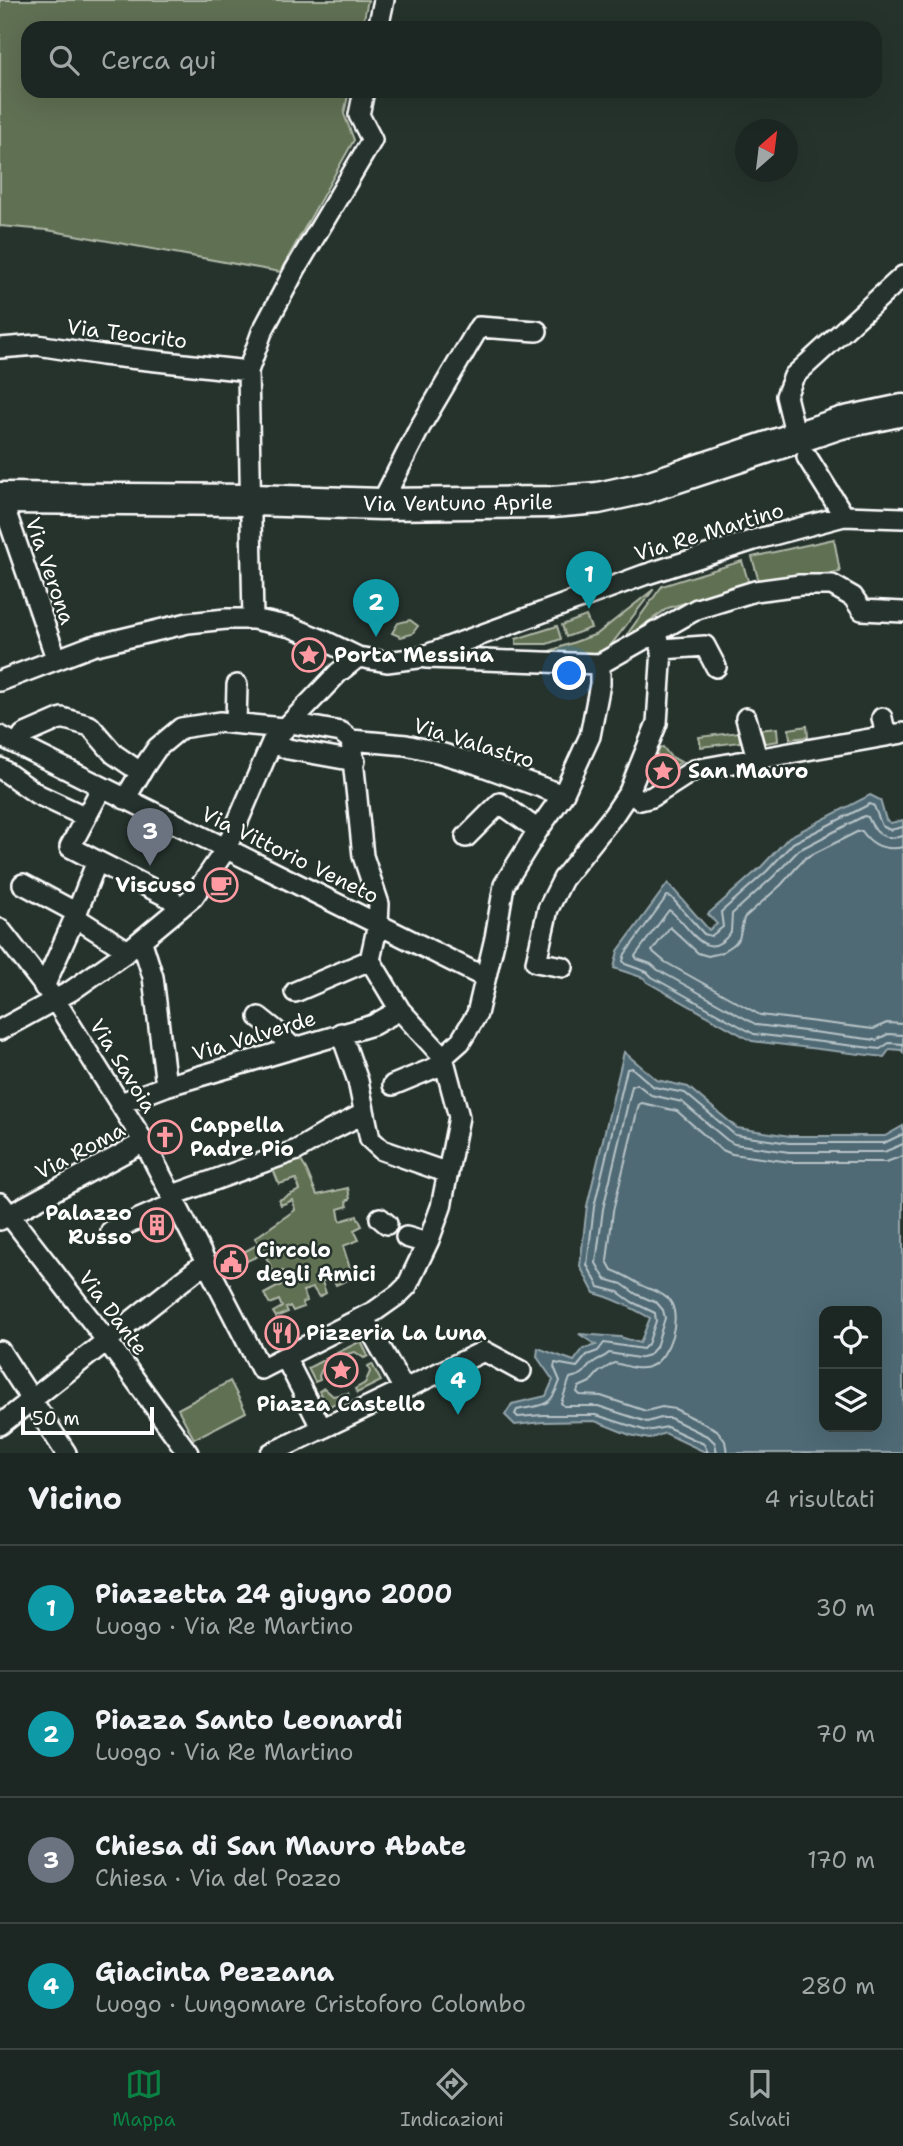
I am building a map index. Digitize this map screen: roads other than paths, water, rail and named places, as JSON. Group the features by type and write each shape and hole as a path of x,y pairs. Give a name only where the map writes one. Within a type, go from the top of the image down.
{"main road":[{"name":"Via Ventuno Aprile","path":"0,498 381,503 552,502 598,498 802,447 841,423 903,410"}],"street":[{"path":"380,21 384,0"},
{"path":"253,619 248,371 262,332 295,270 372,140 359,115 363,98"},
{"path":"844,516 802,447 786,396 793,376 903,276"},
{"path":"381,503 420,427 479,327 537,331"},
{"name":"Via Teocrito","path":"0,348 37,345 248,371"},
{"name":"Via Verona","path":"0,498 56,658"},
{"name":"Via Re Martino","path":"0,681 92,646 188,623 253,619 290,627 358,657 387,662 418,658 644,575 754,540 844,516 903,518"},
{"path":"418,658 600,664 659,640 697,609 755,591 800,585 832,585 853,597 862,610 903,612"},
{"path":"659,640 705,646 716,667"},
{"path":"563,967 536,962 548,909 563,879 629,792 657,723 659,640"},
{"path":"0,1030 50,993 135,946 193,897 226,849 282,731 338,673 358,657"},
{"path":"393,1085 443,1061 460,1042 477,1014 504,885 563,795 590,736 600,684 600,664"},
{"path":"236,723 237,685"},
{"path":"7,738 62,718 90,726 114,754 140,772"},
{"path":"747,718 757,758"},
{"path":"125,799 157,748 181,728 220,722 282,731"},
{"path":"629,792 640,800 652,797 694,770 890,729"},
{"path":"282,731 288,749 355,761"},
{"name":"Via Valastro","path":"282,731 341,732 351,740 406,745 437,752 563,795"},
{"name":"Via Vittorio Veneto","path":"7,738 484,977"},
{"path":"322,1429 279,1360 363,1317 407,1286 441,1207 459,1117 443,1061 400,1010 370,960 378,924 379,904 363,856 351,740"},
{"path":"0,768 37,794 86,817"},
{"path":"102,787 70,847 170,898 180,908"},
{"path":"466,837 500,803 538,830"},
{"path":"50,993 97,862"},
{"path":"23,884 135,946 153,977 166,1086"},
{"name":"Via Savoia","path":"0,929 50,993 121,1103 144,1142 261,1369 279,1360"},
{"path":"295,992 370,960"},
{"name":"Via Valverde","path":"121,1103 166,1086 373,1025 400,1010"},
{"path":"259,1017 293,1048"},
{"path":"341,1033 358,1081 370,1139 382,1150 448,1172"},
{"path":"111,1231 174,1199 297,1150 363,1114"},
{"name":"Via Roma","path":"3,1212 144,1142"},
{"name":"Via Dante","path":"3,1212 107,1341 188,1453"},
{"path":"0,1425 206,1262"},
{"path":"363,1317 404,1389"},
{"path":"271,1453 484,1350 521,1371"},
{"path":"0,1351 66,1453"}],"water":[{"path":"870,795 880,800 886,820 891,823 903,820 903,1052 890,1049 884,1057 752,1041 644,978 614,968 618,951 668,883 709,930 717,924 708,914 762,866 789,837"},
{"path":"624,1052 657,1080 688,1087 737,1128 790,1136 885,1136 903,1126 903,1453 707,1453 665,1433 649,1439 630,1435 595,1421 515,1425 505,1415 512,1404 546,1396 553,1380 537,1357 538,1348 574,1361 583,1349 596,1345 579,1334 620,1337 640,1343 650,1318 616,1300 594,1293 580,1266 587,1206"}],"place":[{"name":"Piazzetta 24 giugno 2000","path":"589,609"},
{"name":"Piazza Santo Leonardi","path":"376,637"},
{"name":"Porta Messina","path":"309,655"},
{"name":"San Mauro","path":"663,771"},
{"name":"Chiesa di San Mauro Abate","path":"150,866"},
{"name":"Viscuso","path":"221,885"},
{"name":"Cappella Padre Pio","path":"165,1137"},
{"name":"Palazzo Russo","path":"157,1225"},
{"name":"Circolo degli Amici","path":"231,1262"},
{"name":"Pizzeria La Luna","path":"282,1333"},
{"name":"Piazza Castello","path":"341,1370"},
{"name":"Giacinta Pezzana","path":"458,1415"}]}
